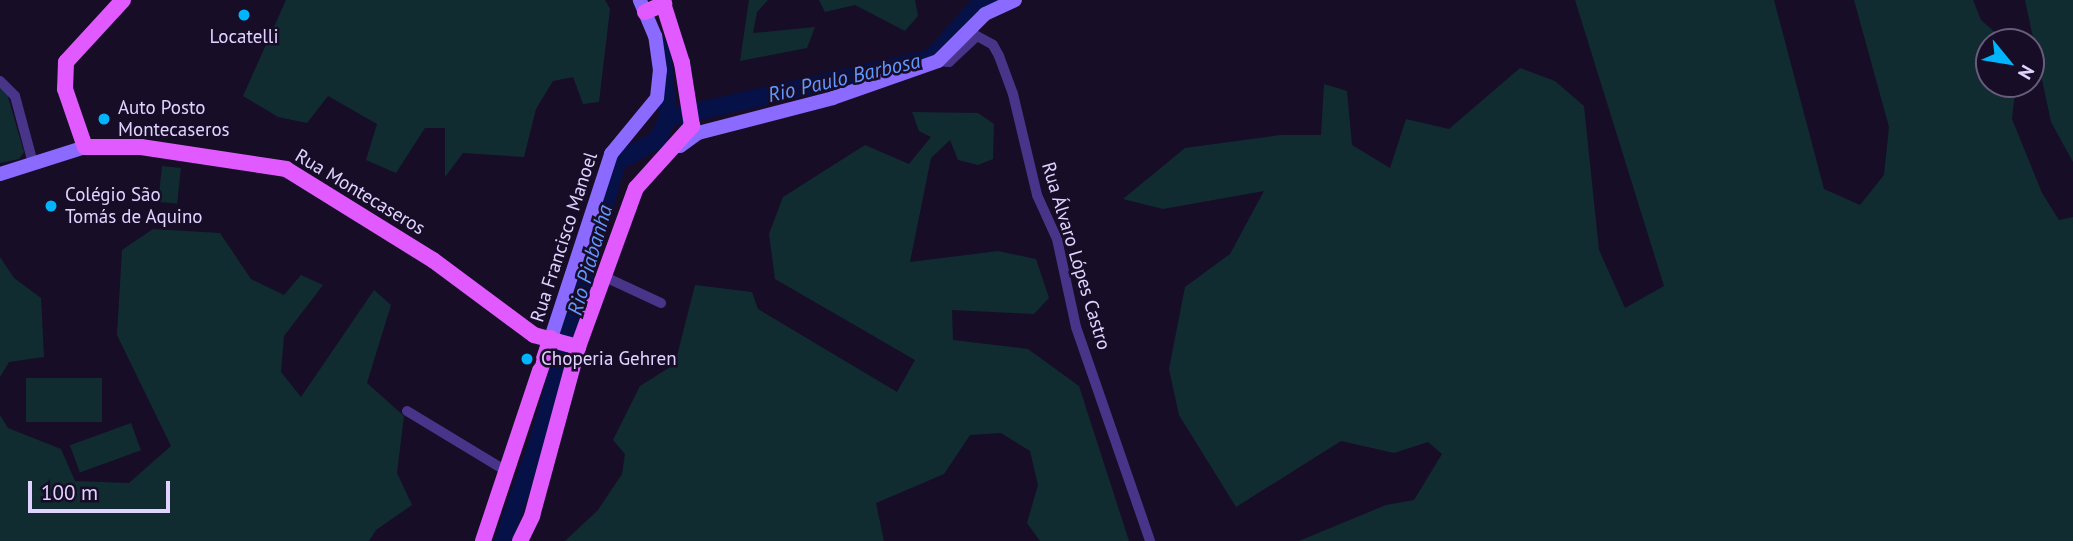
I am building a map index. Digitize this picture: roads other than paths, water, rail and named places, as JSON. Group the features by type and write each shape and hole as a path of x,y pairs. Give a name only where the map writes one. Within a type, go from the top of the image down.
{"main road":[{"path":"85,148 65,89 66,62 123,0"},
{"path":"520,541 532,516 578,347 603,276 636,188 662,157 695,130 833,98 938,61 985,14 1015,0"},
{"path":"642,6 663,2 695,130"},
{"name":"Rua Francisco Manoel","path":"551,338 611,154 657,98 660,70 642,6"},
{"name":"Rua Montecaseros","path":"0,174 85,148 141,146 286,169 433,260 534,335 578,347"},
{"path":"483,541 551,338"}],"street":[{"name":"Rua Álvaro Lópes Castro","path":"938,61 949,62 977,36 993,45 999,56 1013,94 1037,195 1057,239 1076,327 1150,541"},
{"path":"0,81 15,96 33,163"},
{"path":"603,276 661,303"},
{"path":"407,411 506,471"}],"waterway":[{"name":"Rio Paulo Barbosa","path":"668,118 932,58 975,9 998,0"},
{"name":"Rio Piabanha","path":"503,541 539,439 617,162 657,140 668,118 662,49"}],"place":[{"name":"Locatelli","path":"244,15"},
{"name":"Auto Posto Montecaseros","path":"104,119"},
{"name":"Colégio São Tomás de Aquino","path":"51,206"},
{"name":"Choperia Gehren","path":"527,359"}]}
